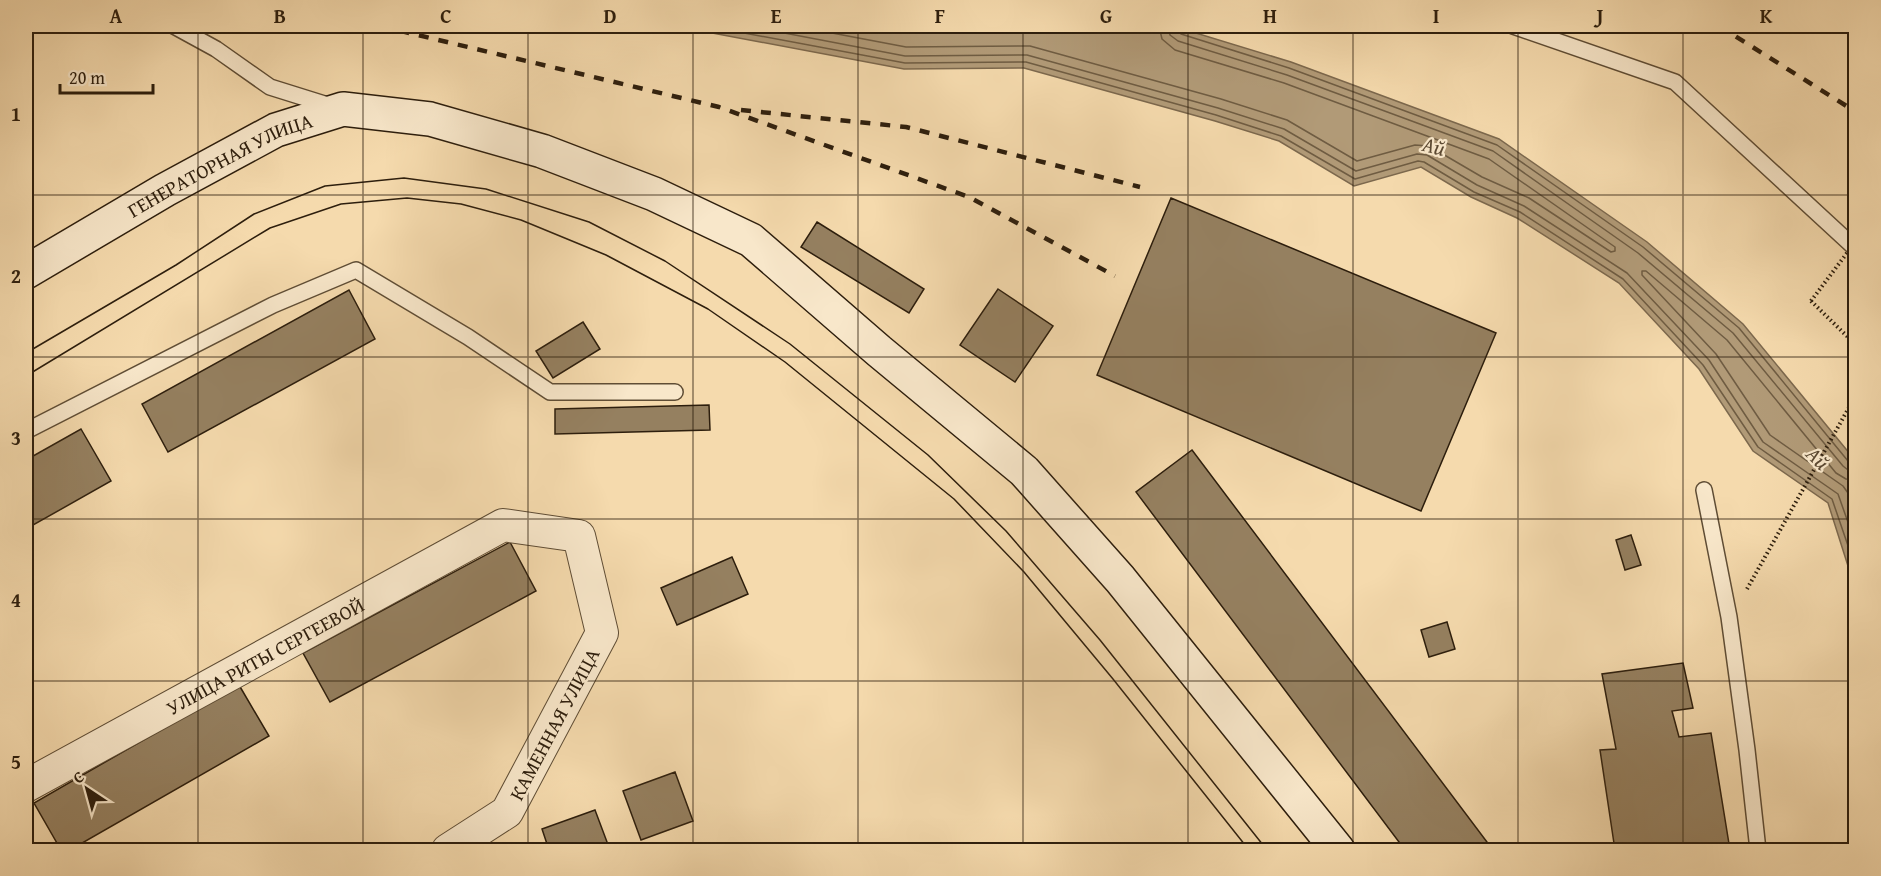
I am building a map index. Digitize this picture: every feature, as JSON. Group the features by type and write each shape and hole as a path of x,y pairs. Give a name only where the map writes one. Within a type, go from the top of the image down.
{"main road":[{"name":"ГЕНЕРАТОРНАЯ УЛИЦА","path":"26,272 165,190 276,130 343,110 430,119 542,151 654,194 751,240 1024,471 1120,579 1338,850"}],"street":[{"name":"УЛИЦА РИТЫ СЕРГЕЕВОЙ","path":"26,786 503,525"},
{"name":"КАМЕННАЯ УЛИЦА","path":"448,850 507,813 602,633 579,536 503,525"}],"lane":[{"path":"174,26 216,49 270,87 343,110"},
{"path":"1513,26 1675,82 1856,249"},
{"path":"26,431 273,305 356,270 468,337 550,392 675,392"},
{"path":"1704,489 1729,617 1758,850"}],"path":[{"path":"1856,241 1811,301 1856,345"},
{"path":"1741,598 1856,395"}],"water":[{"name":"Ай","path":"675,26 1173,26 1291,62 1499,139 1647,242 1743,324 1855,460 1855,588 1828,503 1753,451 1699,369 1619,283 1517,218 1471,197 1421,167 1354,186 1279,141 1024,68 904,69"}],"building":[{"path":"1171,198 1496,333 1421,511 1097,375"},
{"path":"817,222 924,289 909,313 801,247"},
{"path":"998,289 1053,326 1015,382 960,345"},
{"path":"349,290 375,339 168,452 142,404"},
{"path":"583,322 600,349 553,378 536,351"},
{"path":"709,405 710,430 555,434 555,409"},
{"path":"81,429 111,481 26,529 26,460"},
{"path":"1192,450 1493,850 1405,850 1136,492"},
{"path":"1631,535 1641,565 1625,570 1616,540"},
{"path":"510,542 536,591 330,702 303,653"},
{"path":"732,557 748,594 677,625 661,588"},
{"path":"1447,622 1455,649 1429,657 1421,630"},
{"path":"1683,663 1693,708 1672,711 1679,737 1711,733 1730,850 1615,850 1600,750 1616,749 1602,674"},
{"path":"239,685 269,736 70,850 61,850 34,803"},
{"path":"675,772 693,821 641,840 623,791"},
{"path":"595,810 610,850 549,850 542,829"}],"tram line":[{"path":"26,353 176,265 254,214 325,186 404,178 486,189 589,222 665,261 790,344 928,455 1006,531 1100,640 1267,850"},
{"path":"26,376 270,228 341,204 407,198 461,204 521,220 606,255 708,309 785,362 954,499 1024,572 1113,679 1249,850"}],"railway":[{"path":"380,26 719,107 969,197 1115,276"},
{"path":"1719,26 1856,112"},
{"path":"1842,26 1856,32"},
{"path":"741,110 906,127 1140,187"}]}
